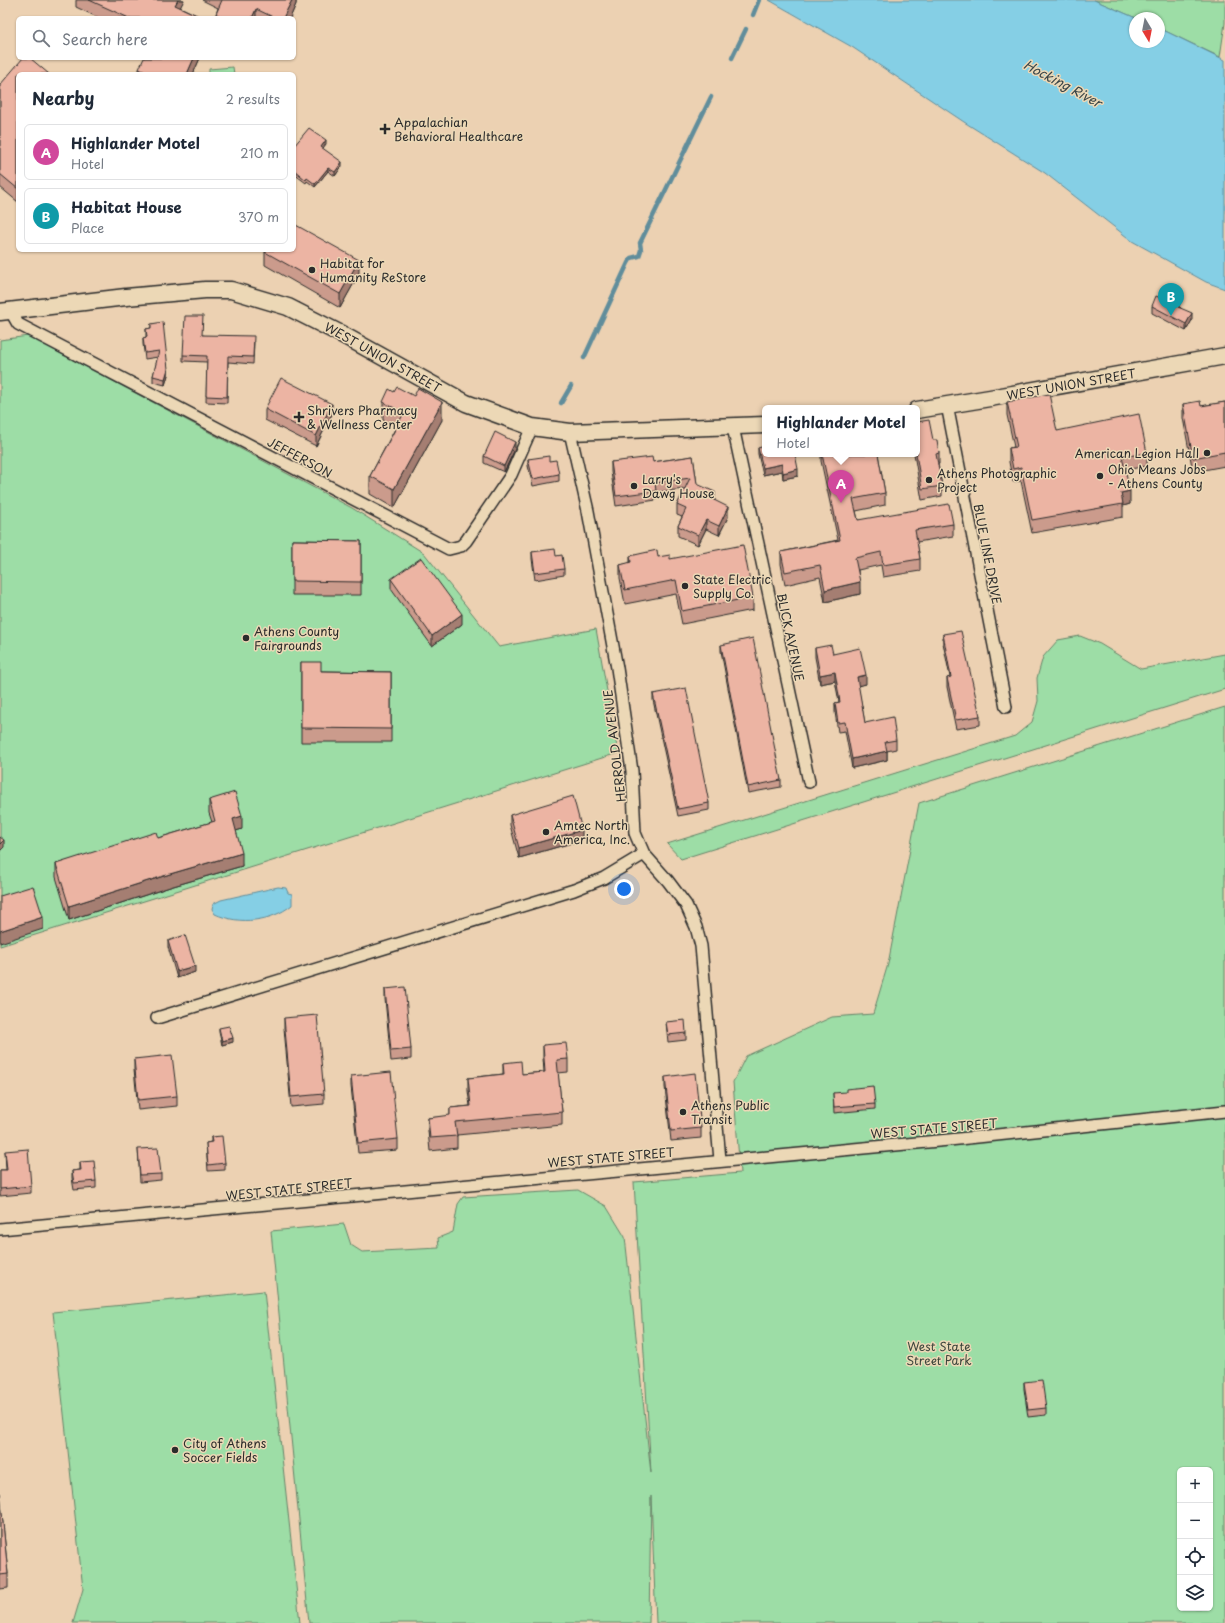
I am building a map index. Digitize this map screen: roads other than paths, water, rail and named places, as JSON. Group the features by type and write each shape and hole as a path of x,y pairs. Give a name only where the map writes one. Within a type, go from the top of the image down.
{"main road":[{"name":"WEST UNION STREET","path":"5,311 126,297 205,290 232,290 288,307 343,335 466,403 532,427 570,432 762,425"},
{"name":"WEST UNION STREET","path":"920,410 1225,356"}],"street":[{"name":"JEFFERSON","path":"5,311 18,324 449,549 461,546 466,541 500,493 511,476 532,427"},
{"name":"BLUE LINE DRIVE","path":"947,405 1006,707"},
{"name":"BLICK AVENUE","path":"733,427 809,782"},
{"name":"HERROLD AVENUE","path":"570,432 589,516 617,668 632,771 635,833 644,854 668,881 686,905 696,927 701,946 720,1160"},
{"path":"157,1018 574,890 604,878 644,854"},
{"name":"WEST STATE STREET","path":"0,1229 720,1160 949,1140 1225,1111"}],"water":[{"name":"Hocking River","path":"769,0 1094,0 1129,15 1129,48 1165,48 1165,31 1225,60 1225,289 1206,282 1132,241 1045,173 964,122 852,47"},
{"path":"278,887 286,888 288,893 292,894 292,905 284,911 265,918 255,920 234,920 215,914 212,909 213,904 221,900"}],"waterway":[{"path":"753,15 759,0"},
{"path":"732,58 746,29"},
{"path":"584,358 628,263 631,258 639,256 641,250 640,243 711,97"},
{"path":"561,403 571,386"}],"place":[{"name":"Appalachian Behavioral Healthcare","path":"385,129"},
{"name":"Habitat for Humanity ReStore","path":"312,270"},
{"name":"Habitat House","path":"1171,316"},
{"name":"Shrivers Pharmacy & Wellness Center","path":"299,417"},
{"name":"American Legion Hall","path":"1207,453"},
{"name":"Ohio Means Jobs - Athens County","path":"1100,476"},
{"name":"Athens Photographic Project","path":"929,480"},
{"name":"Larry's Dawg House","path":"634,486"},
{"name":"Highlander Motel","path":"841,503"},
{"name":"State Electric Supply Co.","path":"685,586"},
{"name":"Athens County Fairgrounds","path":"246,638"},
{"name":"Amtec North America, Inc.","path":"546,832"},
{"name":"Athens Public Transit","path":"683,1112"},
{"name":"City of Athens Soccer Fields","path":"175,1450"}],"park label":[{"name":"West State Street Park","path":"939,1353"}]}
